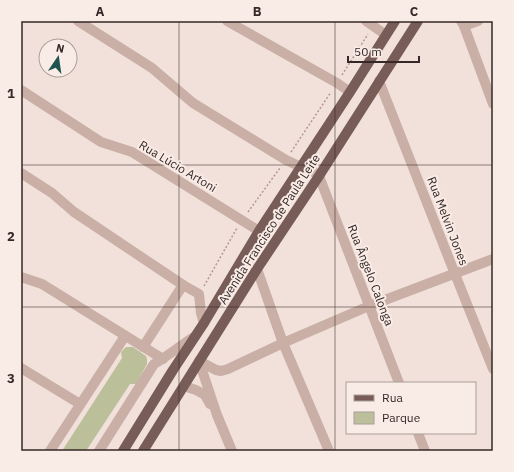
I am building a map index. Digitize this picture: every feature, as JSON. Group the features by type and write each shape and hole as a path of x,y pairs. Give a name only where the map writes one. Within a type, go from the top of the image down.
{"main road":[{"name":"Avenida Francisco de Paula Leite","path":"124,451 204,323 259,231 395,21"},
{"name":"Avenida Francisco de Paula Leite","path":"143,451 257,269 319,176 418,21"}],"street":[{"path":"78,21 152,68 193,103 286,160 301,167 310,169 319,176"},
{"path":"227,21 330,79 350,92"},
{"path":"366,21 386,35"},
{"path":"478,21 463,24 493,104"},
{"name":"Rua Melvin Jones","path":"379,81 493,370"},
{"name":"Rua Lúcio Artoni","path":"21,90 101,142 132,152 259,231"},
{"path":"21,173 52,193 74,212 199,294 201,313 204,323"},
{"name":"Rua Ângelo Calonga","path":"319,176 399,382"},
{"path":"199,361 216,370 222,371 369,306 493,260"},
{"path":"257,269 283,343 329,451"},
{"path":"21,277 42,284 163,358"},
{"path":"143,347 183,284"},
{"path":"50,451 125,336"},
{"path":"99,451 154,364 194,337"},
{"path":"199,361 217,415 232,451"},
{"path":"21,368 80,404"},
{"path":"184,386 205,395 217,415"},
{"path":"418,434 425,451"}],"green space":[{"path":"126,347 133,347 146,356 147,359 147,364 136,384 130,384 86,451 62,451 122,358 121,352"}]}
